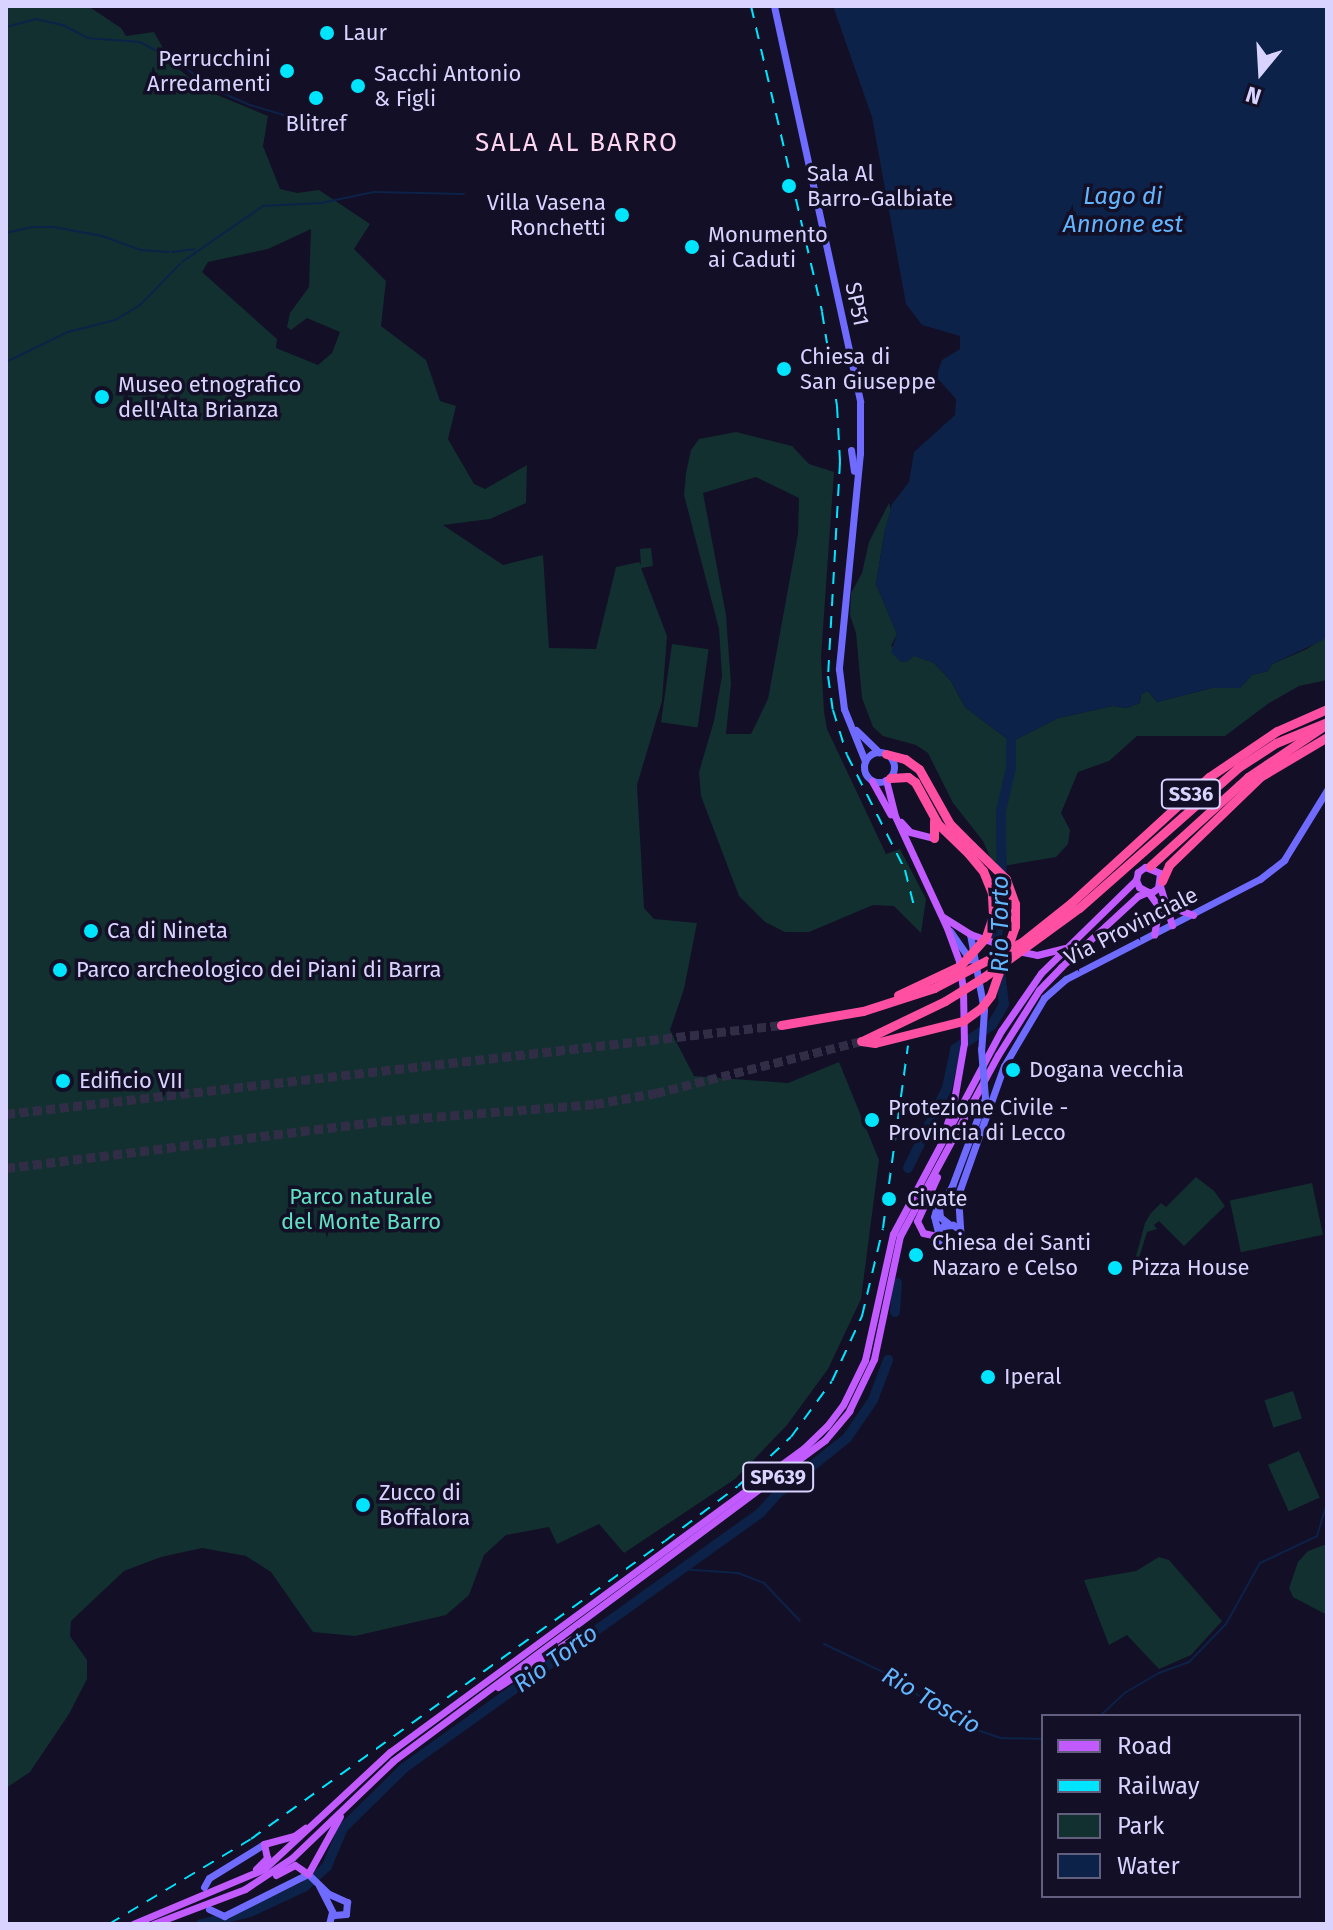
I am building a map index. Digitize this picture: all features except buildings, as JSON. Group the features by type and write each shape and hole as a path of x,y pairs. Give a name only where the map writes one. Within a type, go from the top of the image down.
{"highway":[{"name":"SS36","path":"781,1025 847,1015 934,988 1022,942 1051,921 1209,777 1277,731 1327,709"},
{"name":"SS36","path":"1150,866 1248,777 1327,722"},
{"name":"SS36","path":"888,779 908,777 944,831 1006,879 1015,904 1015,926 991,995 981,1008 963,1021 875,1043 861,1041 945,1001 1017,956 1079,908 1239,767 1276,743 1327,722"},
{"path":"1161,883 1169,865 1260,777 1327,737"},
{"name":"SS36","path":"847,1015 958,967 980,948 991,925 993,902 986,877 970,850 950,824 919,769 905,759 883,753"},
{"path":"927,803 934,821 934,838"}],"main road":[{"name":"SP51","path":"774,6 860,402 862,426 839,653 844,709 865,761"},
{"path":"851,450 854,461 850,501 853,512"},
{"name":"SP51","path":"844,709 862,738 883,753"},
{"path":"929,889 864,770 865,761 872,754 883,753 894,765 888,779 890,803 942,916 959,961 963,991 963,1049 943,1136"},
{"path":"872,781 888,779"},
{"name":"Via Provinciale","path":"960,1230 958,1195 999,1079 1014,1046 1044,998 1066,979 1260,879 1284,860 1327,790"},
{"path":"890,803 905,829 934,838"},
{"path":"1154,935 1159,907 1136,880 1138,872 1150,866 1158,870 1172,925"},
{"name":"SP639","path":"153,1924 245,1889 292,1858 390,1752 804,1448 827,1426 843,1405 865,1360 893,1234 943,1136 1024,994 1136,880"},
{"path":"1148,892 1161,883"},
{"name":"SP639","path":"133,1924 241,1879 278,1858 393,1761 825,1440 849,1411 865,1382 880,1335 893,1258 900,1236 1039,990 1138,896 1148,892"},
{"path":"1166,905 1193,915"},
{"path":"1159,915 1172,925"},
{"path":"942,916 973,935 1028,954 1050,953 1067,947"},
{"path":"947,928 977,972"},
{"path":"944,1199 934,1213 938,1234 941,1246 954,1248 962,1240 960,1230 939,1212 980,1119 985,1098 981,1049 984,1010 973,935"},
{"path":"951,1224 938,1234 921,1231 917,1219 957,1133"},
{"name":"Via Provinciale","path":"951,1224 958,1213"},
{"path":"478,1697 519,1676 572,1639"},
{"path":"204,1887 209,1878 264,1844 300,1833 346,1799"},
{"path":"209,1909 224,1916 309,1875 346,1799"},
{"path":"241,1879 267,1858 264,1844"},
{"path":"245,1889 295,1865 348,1906 347,1914 335,1922 319,1886"},
{"path":"331,1910 338,1899"}],"green space":[{"name":"Parco naturale del Monte Barro","path":"6,6 88,6 121,28 126,36 154,32 172,64 205,90 268,116 263,146 280,189 297,193 319,190 370,224 354,249 386,281 381,326 426,360 440,401 456,406 448,439 474,484 485,489 527,465 526,503 490,519 443,525 503,565 543,555 549,648 596,649 616,567 639,562 641,565 640,549 651,548 653,566 641,568 667,636 662,701 637,785 644,908 654,919 697,923 684,989 670,1030 694,1076 788,1083 839,1062 879,1160 861,1299 828,1369 787,1425 735,1479 624,1553 599,1524 557,1544 549,1527 506,1535 484,1555 469,1595 446,1615 355,1636 313,1632 271,1572 246,1556 202,1548 161,1557 124,1571 71,1621 70,1636 87,1660 87,1679 69,1714 30,1772 6,1788","holes":["311,229 309,287 290,313 287,327 291,330 307,318 340,332 332,353 318,365 276,348 277,339 202,272 208,262 268,249"]},
{"path":"736,432 792,446 809,464 834,472 821,657 827,729 886,854 900,849 926,899 921,933 894,906 873,905 809,932 785,932 765,922 739,896 701,796 699,772 714,721 722,676 719,629 684,495 691,450 699,439","holes":["756,477 799,498 798,534 768,699 751,734 726,734 731,684 726,615 703,493"]},
{"path":"889,503 892,513 885,529 876,584 897,634 891,646 934,663 951,681 965,707 1011,742 1058,718 1113,706 1127,708 1140,703 1141,694 1148,691 1157,702 1212,688 1240,688 1252,675 1268,671 1272,664 1307,649 1327,635 1327,680 1299,686 1269,703 1225,736 1137,736 1109,761 1078,772 1061,813 1070,830 1068,844 1056,857 1003,866 991,859 983,841 953,803 928,753 916,745 883,736 873,727 862,698 856,633 850,615 851,593 862,573 869,542"},
{"path":"672,644 709,649 698,727 661,722"},
{"path":"1196,1177 1214,1191 1225,1206 1184,1246 1159,1221 1154,1225 1157,1229 1147,1232 1135,1271 1132,1271 1145,1223 1151,1213 1161,1203 1166,1207"},
{"path":"1312,1183 1323,1235 1241,1252 1230,1200"},
{"path":"1293,1391 1302,1419 1273,1428 1264,1400"},
{"path":"1299,1451 1320,1498 1289,1511 1268,1465"},
{"path":"1327,1544 1327,1615 1293,1597 1289,1588 1298,1562 1308,1551"},
{"path":"1159,1557 1169,1560 1222,1621 1191,1655 1159,1669 1127,1635 1109,1645 1084,1580 1136,1571"}],"water":[{"name":"Lago di Annone est","path":"833,6 1327,6 1327,635 1323,640 1272,664 1268,671 1252,675 1240,688 1212,688 1157,702 1148,691 1141,694 1140,703 1127,708 1113,706 1058,718 1011,742 965,707 951,681 934,663 914,656 907,662 901,662 891,652 897,634 876,584 885,529 892,504 909,482 914,452 955,415 956,399 938,379 938,371 942,360 960,349 960,336 922,325 906,304 872,117"}],"waterway":[{"path":"6,27 36,19 63,25 87,38 140,42 178,62 211,88 250,105 314,124"},
{"path":"182,262 263,206 321,203 374,192 464,194"},
{"path":"6,233 33,227 54,227 102,236 141,250 169,252"},
{"path":"172,252 195,249"},
{"path":"6,362 68,332 115,320 140,305 180,264"},
{"name":"Rio Torto","path":"908,1168 947,1088 955,1049 992,1025 1004,1004 996,941 1002,910 1001,811 1011,768 1011,742"},
{"name":"Rio Torto","path":"895,1312 897,1283"},
{"name":"Rio Torto","path":"201,1924 250,1912 304,1887 327,1866 343,1828 404,1768 761,1512 777,1494 847,1438 873,1400 888,1360"},
{"name":"Rio Toscio","path":"1102,1714 1126,1692 1159,1673 1189,1662 1226,1624 1260,1563 1317,1536 1327,1503"},
{"name":"Rio Toscio","path":"679,1569 738,1573 764,1583 800,1621"},
{"name":"Rio Toscio","path":"824,1644 883,1672 963,1725 1000,1738 1041,1739"}],"tunnel":[{"path":"6,1114 781,1025"},
{"path":"6,1168 383,1121 595,1104 656,1093 861,1041"}],"railway":[{"path":"751,6 822,312 837,406 840,462 828,676 833,710 847,755 905,870 914,906"},
{"path":"109,1924 251,1839 665,1541 738,1486 791,1437 832,1381 862,1316 883,1228 908,1046"}],"place":[{"name":"Laur","path":"327,33"},
{"name":"Perrucchini Arredamenti","path":"287,71"},
{"name":"Sacchi Antonio & Figli","path":"358,86"},
{"name":"Blitref","path":"316,98"},
{"name":"Sala Al Barro-Galbiate","path":"789,186"},
{"name":"Villa Vasena Ronchetti","path":"622,215"},
{"name":"Monumento ai Caduti","path":"692,247"},
{"name":"Chiesa di San Giuseppe","path":"784,369"},
{"name":"Museo etnografico dell'Alta Brianza","path":"102,397"},
{"name":"Ca di Nineta","path":"91,931"},
{"name":"Parco archeologico dei Piani di Barra","path":"60,970"},
{"name":"Dogana vecchia","path":"1013,1070"},
{"name":"Edificio VII","path":"63,1081"},
{"name":"Protezione Civile - Provincia di Lecco","path":"872,1120"},
{"name":"Civate","path":"889,1199"},
{"name":"Chiesa dei Santi Nazaro e Celso","path":"916,1255"},
{"name":"Pizza House","path":"1115,1268"},
{"name":"Iperal","path":"988,1377"},
{"name":"Zucco di Boffalora","path":"363,1505"}],"district":[{"name":"SALA AL BARRO","path":"577,143"}]}
